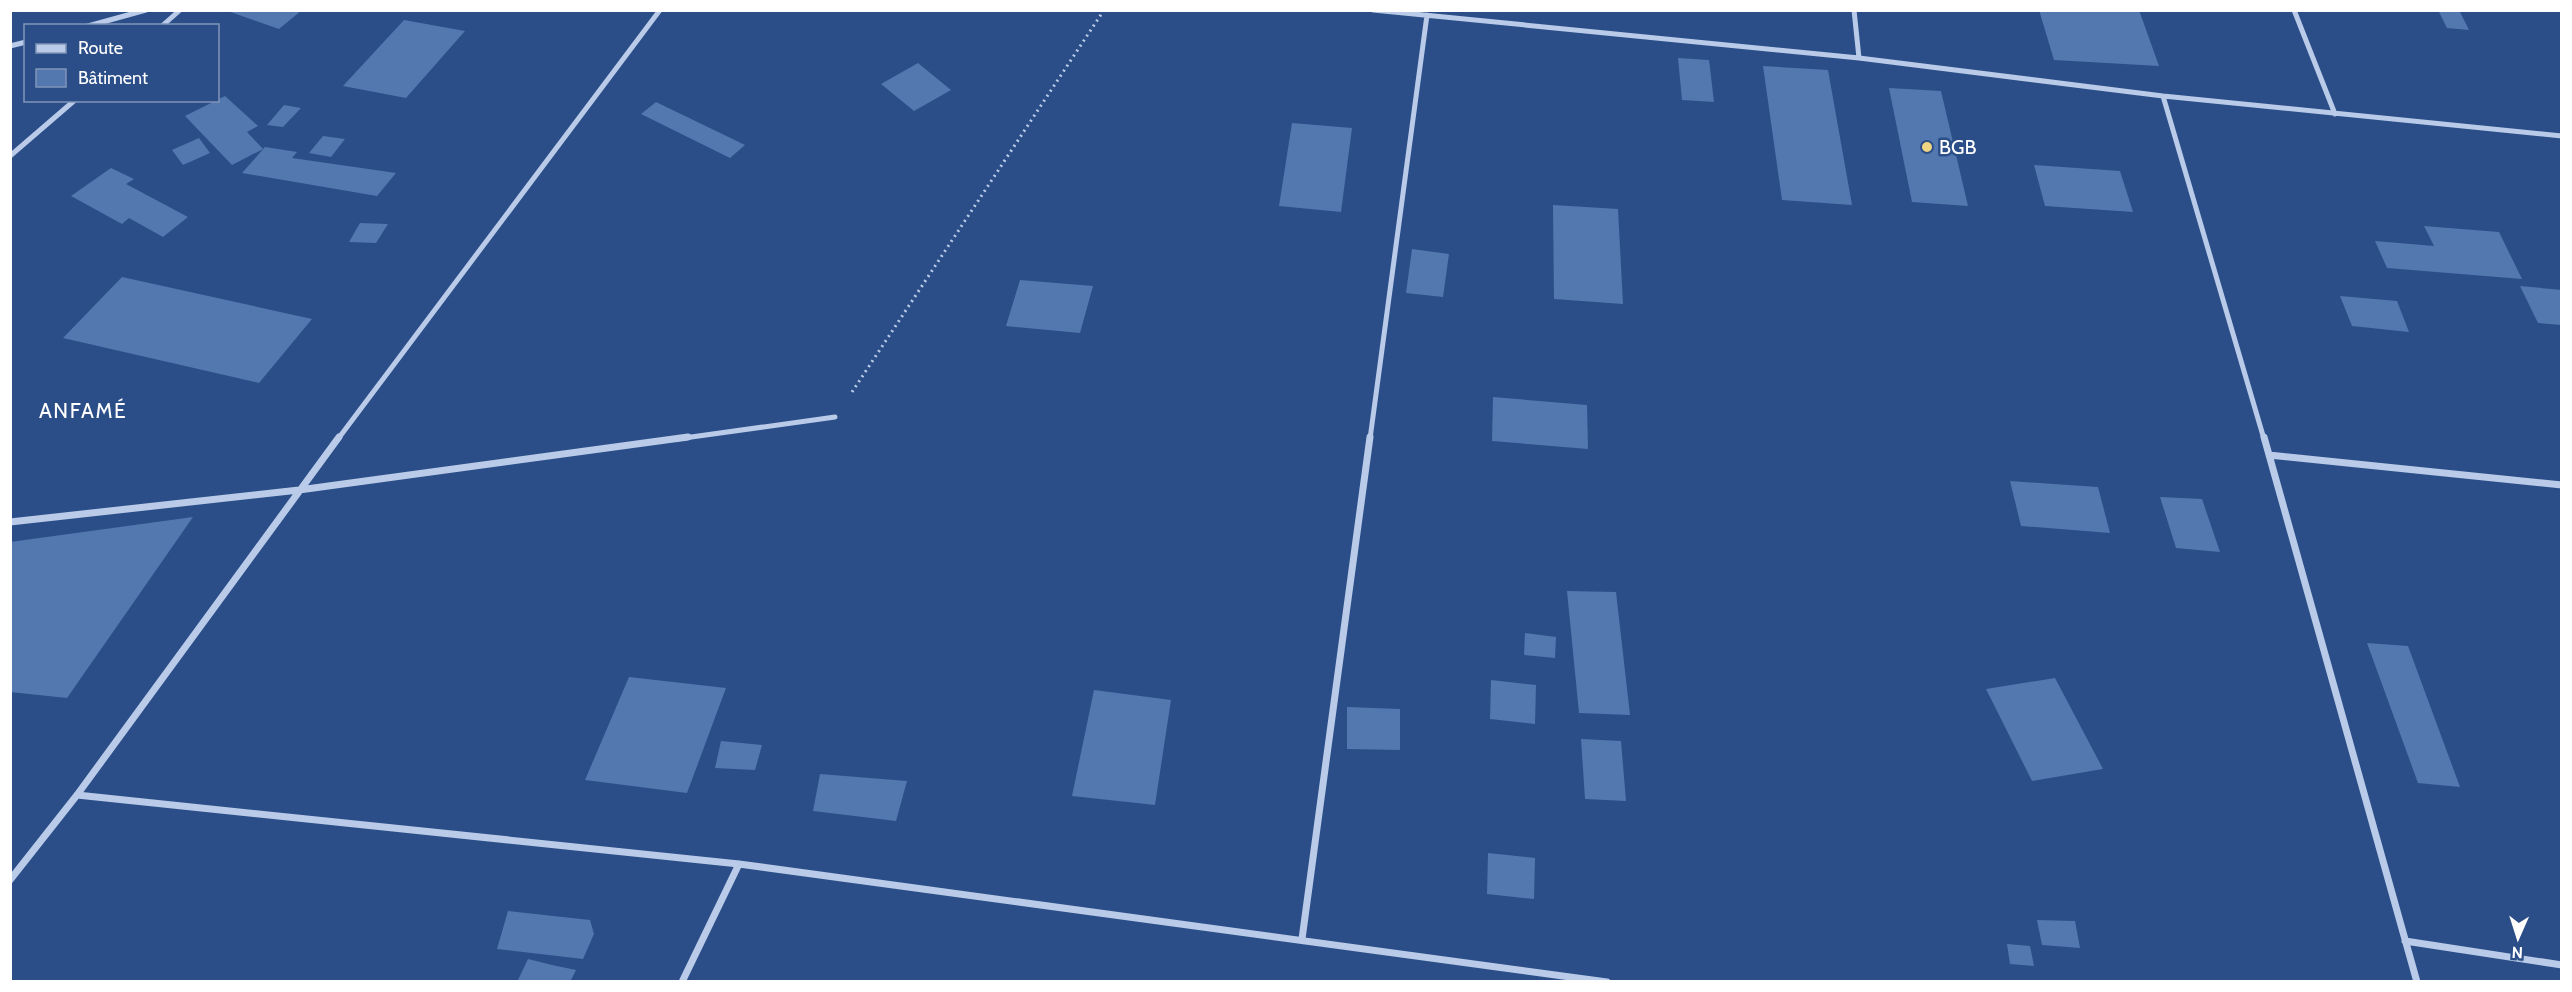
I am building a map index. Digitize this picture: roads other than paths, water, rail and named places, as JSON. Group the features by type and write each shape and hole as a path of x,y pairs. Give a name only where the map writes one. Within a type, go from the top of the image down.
{"street":[{"path":"95,24 146,10"},
{"path":"164,24 180,10"},
{"path":"10,880 77,795 299,490 660,10"},
{"path":"1373,10 1410,11 1427,15 1859,58 2163,96 2562,136"},
{"path":"1854,10 1859,58"},
{"path":"2294,10 2335,114"},
{"path":"1302,939 1427,15"},
{"path":"2163,96 2269,455 2417,981"},
{"path":"10,156 73,102"},
{"path":"10,522 299,490 835,417"},
{"path":"2269,455 2562,485"},
{"path":"77,795 739,864 1608,981"},
{"path":"682,981 739,864"},
{"path":"2405,941 2562,965"}],"place":[{"name":"BGB","path":"1927,147"}],"district":[{"name":"ANFAMÉ","path":"83,410"}]}
